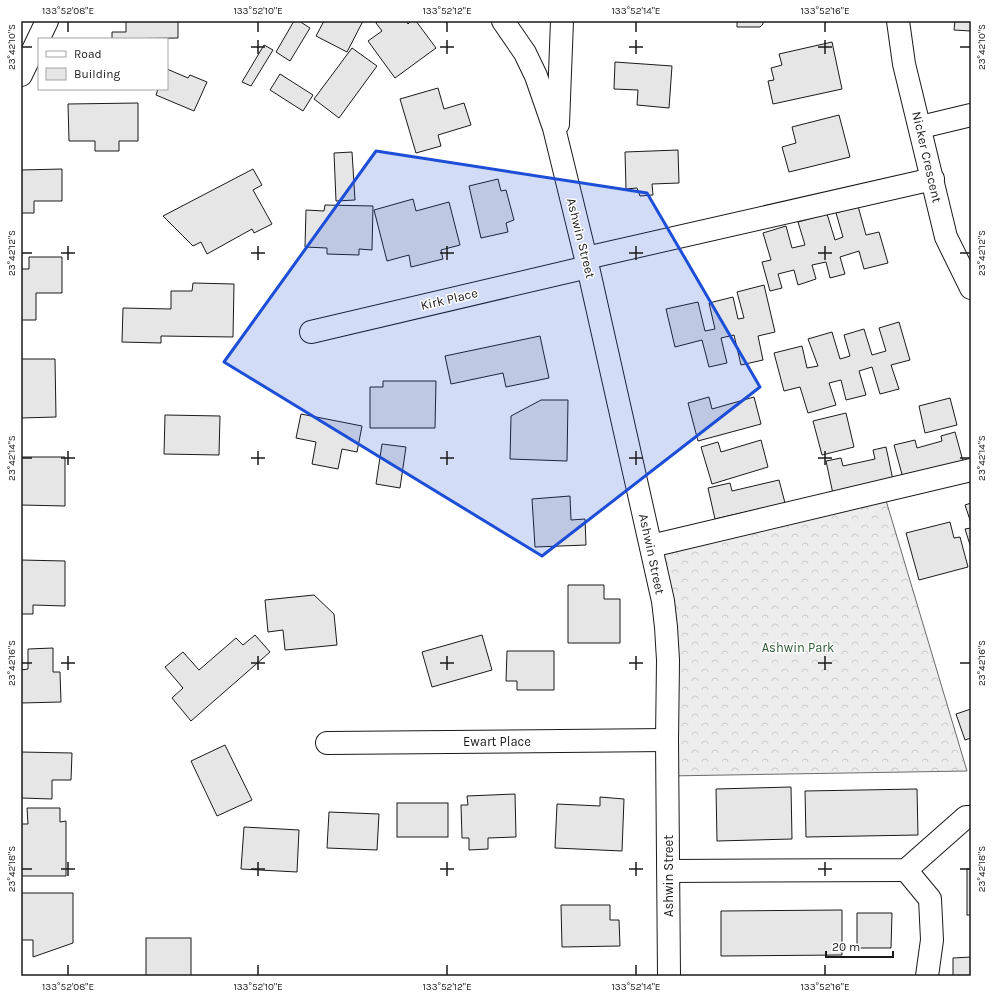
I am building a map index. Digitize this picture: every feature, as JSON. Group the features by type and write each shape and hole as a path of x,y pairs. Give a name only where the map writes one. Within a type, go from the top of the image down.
{"street":[{"path":"39,38 47,21"},
{"name":"Ashwin Street","path":"503,21 525,53 536,76 557,140 587,262 663,602 668,660 667,740 669,976"},
{"name":"Ashwin Street","path":"557,140 562,21"},
{"name":"Nicker Crescent","path":"898,21 904,64 921,127 946,237 971,288"},
{"path":"21,75 38,40"},
{"path":"921,127 971,116"},
{"name":"Kirk Place","path":"311,332 587,262 932,179"},
{"path":"651,546 971,470"},
{"name":"Ewart Place","path":"327,743 667,740"},
{"path":"669,871 906,870 966,817 971,817"},
{"path":"906,870 930,899 932,940 927,976"}],"highlighted area":[{"path":"376,151 647,193 760,387 542,556 224,362"}],"green space":[{"name":"Ashwin Park","path":"885,497 967,771 667,776 652,551"}],"building":[{"path":"126,21 178,21 178,38 112,38 112,32 126,32"},
{"path":"294,21 299,21 310,28 290,61 276,52"},
{"path":"324,21 363,21 347,52 316,36"},
{"path":"378,21 406,21 408,24 411,21 416,21 436,48 395,78 368,41 382,31 376,23"},
{"path":"737,21 763,21 763,24 760,27 737,27"},
{"path":"955,21 971,21 971,31 954,30"},
{"path":"832,42 842,89 773,104 768,81 774,80 771,68 782,65 779,54"},
{"path":"264,45 273,50 251,86 242,82"},
{"path":"352,48 377,66 339,118 314,99"},
{"path":"615,62 672,66 669,108 637,105 638,90 614,89"},
{"path":"168,69 188,78 190,75 207,82 194,111 156,95 158,90 168,90"},
{"path":"280,74 313,95 303,111 270,90"},
{"path":"438,88 444,109 464,103 471,125 438,135 441,146 416,153 400,99"},
{"path":"138,103 138,141 119,141 119,151 95,151 95,141 69,141 68,104"},
{"path":"839,115 850,157 789,172 782,147 796,143 792,127"},
{"path":"678,150 679,183 652,184 653,195 640,196 637,188 626,189 625,152"},
{"path":"352,152 355,200 336,201 334,153"},
{"path":"62,169 62,201 34,201 34,213 21,213 21,170"},
{"path":"253,169 262,185 253,190 272,224 254,233 252,229 207,254 201,242 193,246 163,216"},
{"path":"498,179 501,191 506,190 514,220 506,223 508,232 481,238 469,186"},
{"path":"413,199 416,211 449,202 460,245 441,250 443,259 411,267 409,255 387,261 374,210"},
{"path":"325,205 373,206 372,250 359,249 359,255 327,254 327,248 305,247 306,210 324,211"},
{"path":"858,206 866,235 879,232 888,263 864,269 859,251 840,257 845,274 830,278 826,262 812,265 816,279 798,285 794,270 778,274 782,288 770,291 762,262 771,260 763,233 786,226 792,248 805,245 798,222 827,214 835,240 843,237 836,213"},
{"path":"29,257 62,257 62,293 36,293 36,320 21,320 21,269 29,269"},
{"path":"193,283 234,284 233,337 161,336 161,343 122,342 123,308 171,309 171,291 192,291"},
{"path":"764,285 775,332 758,336 763,360 741,365 734,335 721,338 727,363 709,367 702,340 675,347 666,309 698,302 705,331 715,329 709,303 733,297 738,319 744,318 737,292"},
{"path":"899,322 910,360 891,365 899,389 880,394 872,367 859,371 866,395 846,400 841,380 829,383 836,405 808,413 800,387 784,391 774,353 802,346 807,368 818,366 808,339 832,332 840,359 850,356 844,335 864,329 872,355 886,351 879,328"},
{"path":"540,336 549,378 506,387 503,373 451,384 445,356"},
{"path":"21,359 55,359 56,417 21,418"},
{"path":"383,381 436,381 435,428 370,428 370,387 383,387"},
{"path":"709,397 712,409 754,397 761,424 698,441 688,403"},
{"path":"950,398 957,425 925,433 919,406"},
{"path":"541,400 568,400 567,461 510,459 511,416"},
{"path":"846,413 854,447 822,455 813,421"},
{"path":"301,414 362,426 357,452 342,449 338,469 312,464 316,442 296,438"},
{"path":"165,415 220,416 219,455 164,454"},
{"path":"955,432 963,461 903,478 894,445 915,440 917,448 942,441 941,436"},
{"path":"761,440 768,467 712,484 701,447 718,442 721,452"},
{"path":"382,444 406,447 400,488 376,484"},
{"path":"886,447 893,480 833,494 826,461 841,458 843,466 875,459 873,450"},
{"path":"21,457 65,457 65,506 21,505"},
{"path":"779,480 785,503 715,519 708,488 730,483 732,491"},
{"path":"570,496 571,520 585,519 586,545 535,547 532,499"},
{"path":"971,503 971,523 965,505"},
{"path":"950,522 954,538 960,537 968,567 919,580 906,533"},
{"path":"971,528 971,548 965,529"},
{"path":"21,560 65,561 65,606 33,605 33,614 21,614"},
{"path":"568,585 604,585 604,599 620,599 620,643 568,643"},
{"path":"314,595 334,614 337,645 285,650 283,630 268,632 265,600"},
{"path":"255,635 270,652 191,721 172,698 183,688 165,667 183,652 199,670 236,638 243,645"},
{"path":"482,635 492,670 432,687 422,652"},
{"path":"53,648 53,672 60,672 61,702 21,703 21,670 28,669 28,649"},
{"path":"507,651 554,651 554,690 517,690 517,681 506,681"},
{"path":"971,709 971,738 965,740 956,714"},
{"path":"225,745 252,800 217,816 191,761"},
{"path":"21,752 72,753 71,780 52,780 52,799 21,798"},
{"path":"791,787 792,839 717,841 716,789"},
{"path":"917,789 918,835 806,837 805,791"},
{"path":"515,794 516,837 488,838 488,849 469,850 469,838 462,838 461,805 468,805 467,796"},
{"path":"600,797 624,799 622,851 555,848 557,804 600,806"},
{"path":"397,803 448,803 448,837 397,837"},
{"path":"27,808 60,808 60,822 66,821 66,876 21,876 21,824 28,824"},
{"path":"329,812 379,814 377,850 327,848"},
{"path":"244,827 299,830 297,872 241,869"},
{"path":"967,869 971,869 971,915 967,915"},
{"path":"21,893 73,893 73,943 33,957 33,940 21,940"},
{"path":"561,905 610,905 610,920 619,920 620,946 562,947"},
{"path":"842,910 842,955 721,956 721,911"},
{"path":"857,913 892,913 891,948 857,948"},
{"path":"146,938 191,938 191,976 146,976"},
{"path":"971,957 971,976 953,976 953,958"}]}
